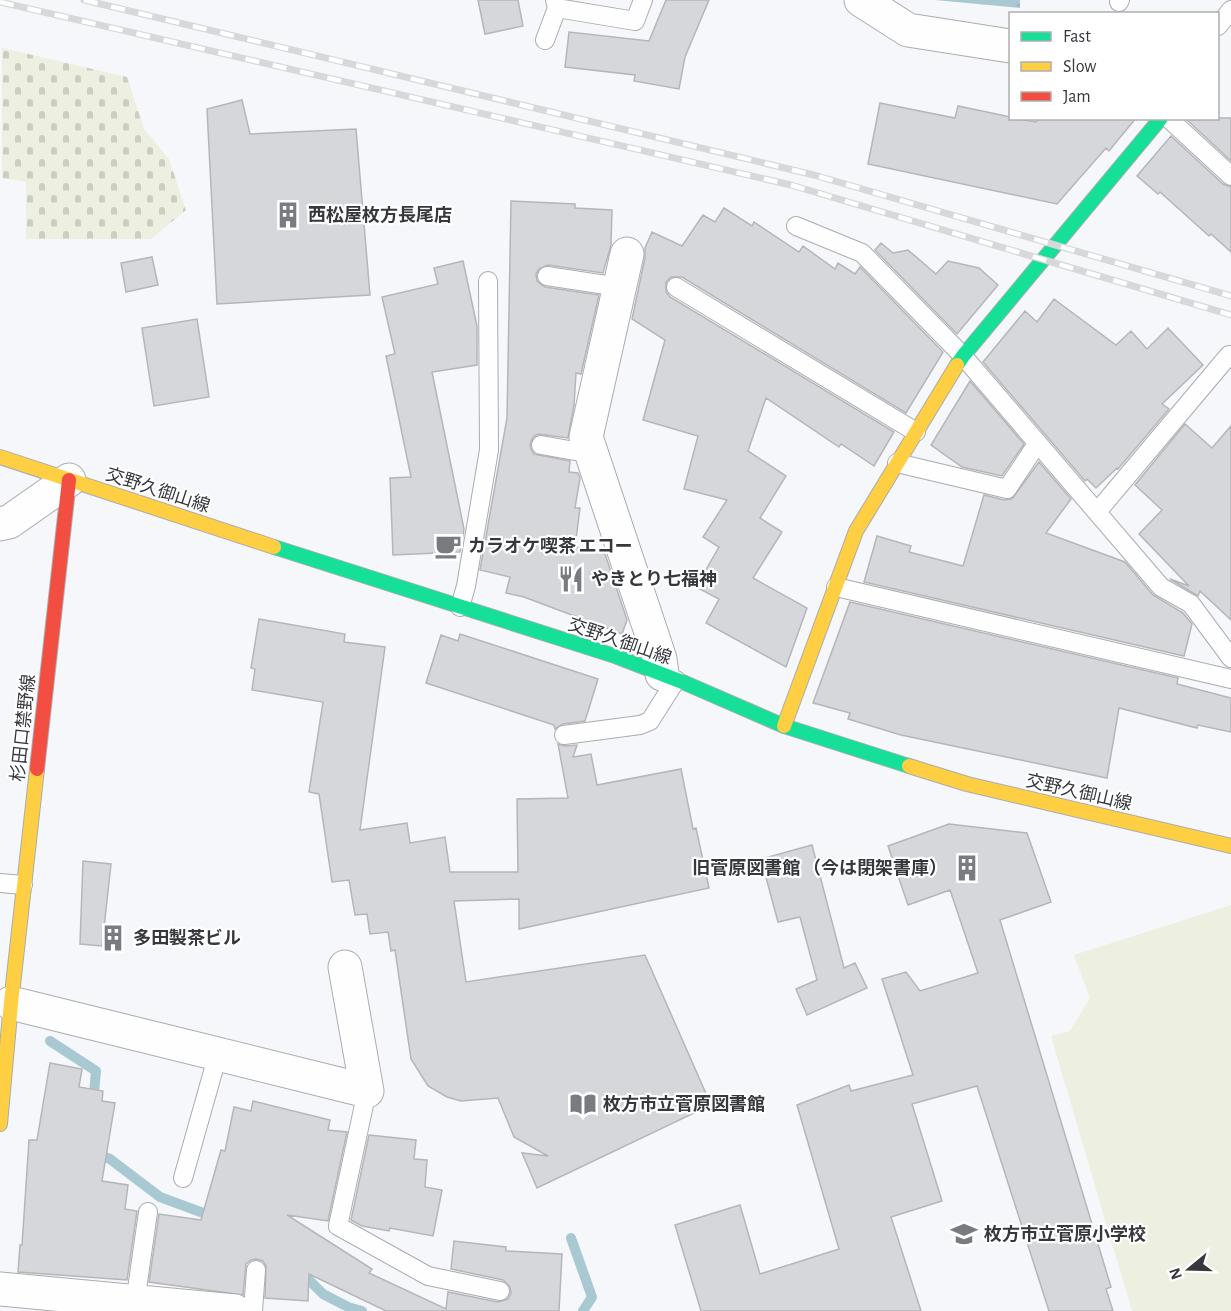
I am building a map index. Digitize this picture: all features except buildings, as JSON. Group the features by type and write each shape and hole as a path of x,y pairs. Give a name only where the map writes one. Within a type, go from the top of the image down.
{"main road":[{"path":"784,726 856,531 963,356 1159,120"},
{"name":"交野久御山線","path":"0,457 615,656 784,726 967,784 1231,846"},
{"name":"杉田口禁野線","path":"0,1124 23,885 69,480"}],"street":[{"path":"861,0 908,30 1009,46"},
{"path":"627,254 586,437 660,659 669,677"},
{"path":"0,524 9,522 69,480"},
{"path":"11,1003 367,1091 345,967"},
{"path":"0,1289 235,1311"}],"lane":[{"path":"545,39 556,4 635,21 643,0"},
{"path":"1219,25 1231,10"},
{"path":"1170,120 1231,176"},
{"path":"796,226 862,253 963,356 1161,587 1191,604 1231,658"},
{"path":"547,276 619,287"},
{"path":"460,607 466,586 489,450 488,281"},
{"path":"676,287 916,432"},
{"path":"1097,512 1228,355"},
{"path":"897,463 1007,489 1037,444"},
{"path":"541,445 592,454"},
{"path":"836,586 1231,680"},
{"path":"564,735 640,725 650,721 669,677"},
{"path":"0,883 23,885"},
{"path":"183,1178 218,1054"},
{"path":"367,1091 338,1226 428,1276 500,1291"},
{"path":"135,1303 148,1212"},
{"path":"253,1311 256,1270"}],"green space":[{"path":"2,48 127,77 144,129 169,159 186,210 151,239 26,239 26,182 2,178"},
{"path":"1231,905 1231,1311 1132,1311 1051,1036 1070,1031 1090,998 1074,955"}],"water":[{"path":"935,0 1020,0 1020,8"}],"waterway":[{"path":"50,1041 96,1071 93,1103"},
{"path":"95,1153 110,1159 160,1197 214,1217"},
{"path":"571,1238 592,1297 583,1311"},
{"path":"299,1270 323,1294 348,1307 362,1311"}],"railway":[{"path":"84,0 814,175 1231,296"},
{"path":"0,2 791,185 1231,315"}],"traffic: fast":[{"path":"957,365 1159,120"},
{"path":"274,547 615,656 685,683 784,726 909,766"}],"traffic: slow":[{"path":"784,726 856,531 957,365"},
{"path":"0,457 274,547"},
{"path":"909,766 967,784 1231,846"},
{"path":"0,1124 37,769"}],"traffic: jam":[{"path":"37,769 69,480"}],"place":[{"name":"西松屋枚方長尾店","path":"288,215"},
{"name":"カラオケ喫茶 エコー","path":"448,546"},
{"name":"やきとり七福神","path":"571,579"},
{"name":"旧菅原図書館 （今は閉架書庫）","path":"967,868"},
{"name":"多田製茶ビル","path":"113,938"},
{"name":"枚方市立菅原図書館","path":"583,1104"},
{"name":"枚方市立菅原小学校","path":"964,1234"}]}
